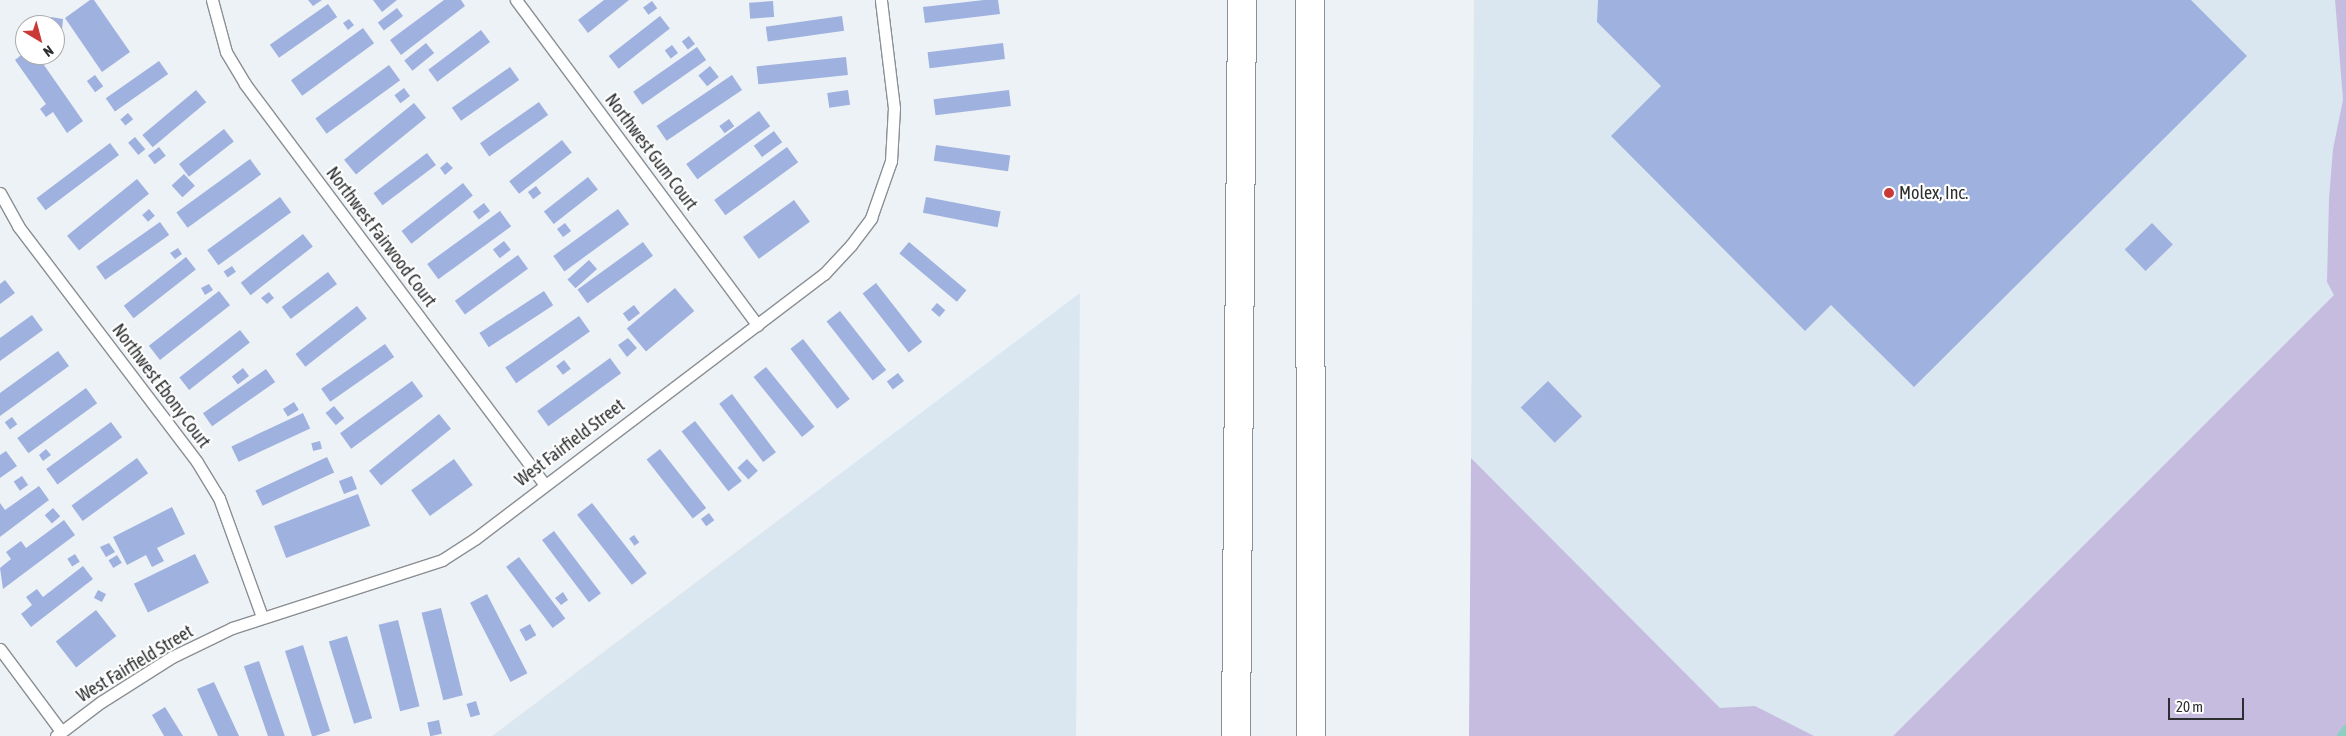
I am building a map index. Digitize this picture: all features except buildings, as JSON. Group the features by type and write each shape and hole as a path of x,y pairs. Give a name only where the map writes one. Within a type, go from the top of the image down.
{"highway":[{"path":"1236,736 1242,0"},
{"path":"1310,0 1311,736"}],"lane":[{"name":"Northwest Fairwood Court","path":"212,0 226,52 245,84 544,484"},
{"name":"Northwest Gum Court","path":"516,0 757,325"},
{"name":"West Fairfield Street","path":"58,734 172,657 262,617 442,560 476,538 544,484 824,274 851,245 871,218 882,190 895,136 881,0"},
{"name":"Northwest Ebony Court","path":"0,193 18,226 197,462 219,498 262,617"},
{"path":"0,650 58,734"}],"shaded area":[{"path":"1474,0 2335,0 2346,135 2346,283 1893,736 1748,736 1471,458"},
{"path":"2335,0 2346,0 2346,736 1893,736 2334,295 2327,282 2329,199 2333,149 2343,100"},
{"path":"1080,293 1076,736 492,736"},
{"path":"1471,458 1720,708 1755,706 1814,736 1469,736"}],"waterway":[{"path":"2341,736 2346,729"}],"place":[{"name":"Molex, Inc.","path":"1889,193"}]}
